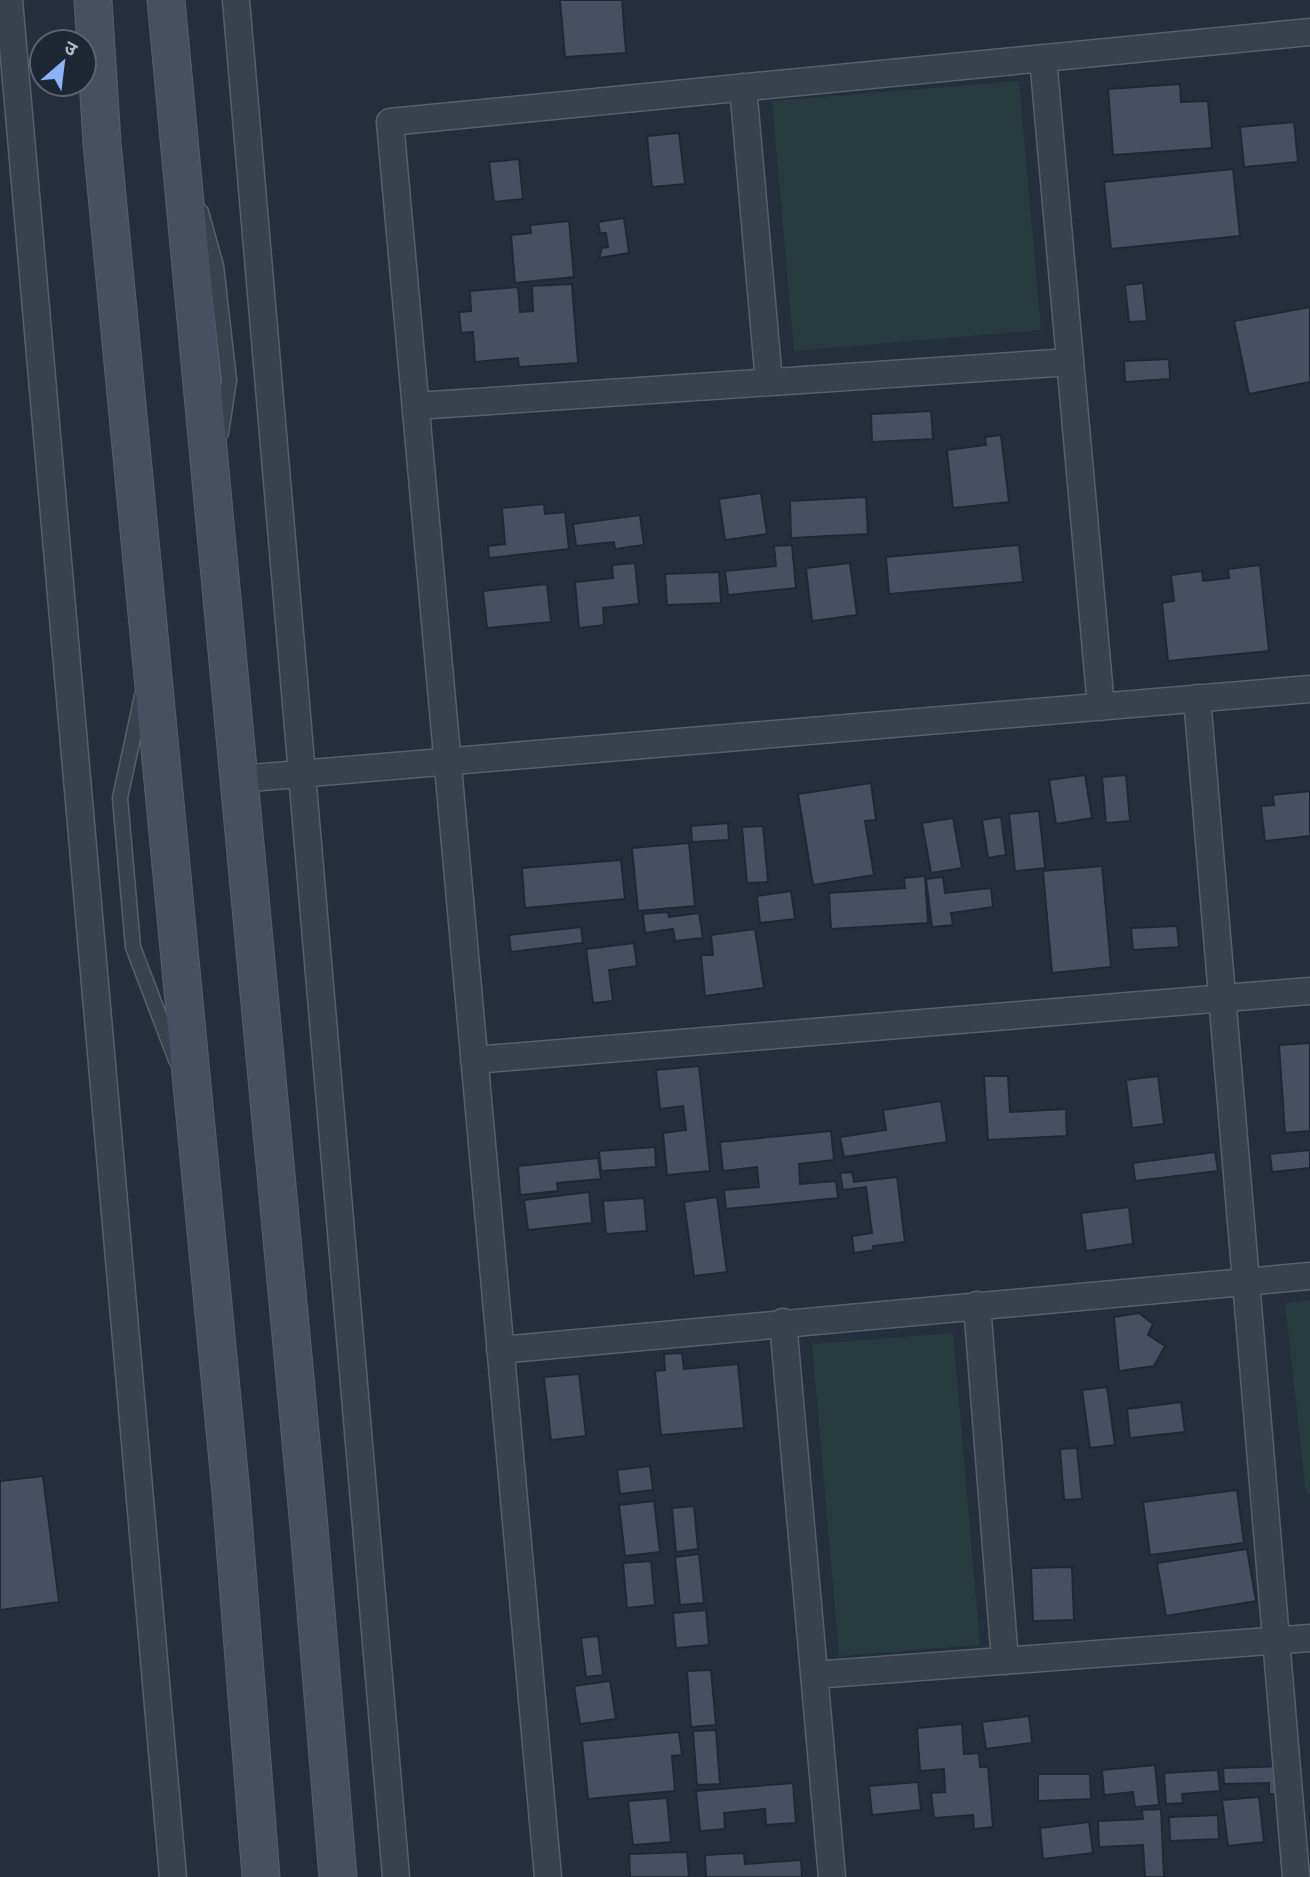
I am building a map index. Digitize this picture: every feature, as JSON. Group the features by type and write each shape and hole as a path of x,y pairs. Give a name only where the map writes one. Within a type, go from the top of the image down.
{"street":[{"path":"9,0 173,1877"},
{"path":"93,0 102,143 231,1493 261,1877"},
{"path":"166,0 309,1527 338,1877"},
{"path":"236,0 396,1877"},
{"path":"548,1877 390,122 1310,32"},
{"path":"1044,58 1101,706"},
{"path":"743,87 769,382"},
{"path":"416,407 1070,362"},
{"path":"239,779 1310,689"},
{"path":"1197,698 1296,1877"},
{"path":"474,1060 1310,991"},
{"path":"500,1350 783,1322 1310,1276"},
{"path":"977,1305 1005,1661"},
{"path":"783,1322 832,1877"},
{"path":"814,1675 1310,1638"}],"green space":[{"path":"1019,81 1041,330 794,351 772,101"},
{"path":"1310,1300 1310,1493 1306,1494 1285,1303"},
{"path":"953,1333 980,1645 839,1656 812,1344"}],"building":[{"path":"560,0 622,0 626,53 565,57"},
{"path":"1180,84 1181,102 1208,101 1212,148 1113,155 1108,89"},
{"path":"1294,122 1298,162 1244,167 1240,127"},
{"path":"679,133 685,184 652,187 647,136"},
{"path":"519,159 523,199 494,202 489,162"},
{"path":"1233,169 1240,236 1111,249 1104,182"},
{"path":"624,218 629,253 599,258 602,248 608,247 606,233 600,233 598,222"},
{"path":"569,221 574,277 515,283 511,235 531,233 530,225"},
{"path":"1143,283 1147,321 1129,322 1125,285"},
{"path":"572,284 578,363 519,367 518,358 475,362 473,332 461,333 459,312 471,311 470,291 518,287 520,312 533,311 532,286"},
{"path":"1310,307 1310,382 1249,394 1234,321"},
{"path":"1169,359 1170,379 1125,382 1124,361"},
{"path":"931,411 933,439 872,442 871,414"},
{"path":"1001,435 1009,502 953,508 947,450 986,445 985,437"},
{"path":"761,493 767,534 725,540 719,499"},
{"path":"866,497 868,534 791,538 790,501"},
{"path":"544,504 545,514 565,512 569,549 489,558 488,546 505,544 502,508"},
{"path":"640,515 644,545 615,549 614,542 576,546 573,524"},
{"path":"792,545 796,588 728,595 725,571 776,566 774,546"},
{"path":"1019,545 1023,582 889,594 886,557"},
{"path":"635,563 639,604 603,608 604,625 579,628 575,582 613,578 612,565"},
{"path":"850,563 857,615 812,621 806,568"},
{"path":"1260,565 1269,651 1168,661 1162,603 1174,601 1171,575 1202,571 1203,581 1229,578 1228,569"},
{"path":"719,572 721,603 667,605 665,574"},
{"path":"547,584 551,622 487,628 483,591"},
{"path":"1085,775 1092,818 1056,824 1049,780"},
{"path":"1126,775 1130,821 1106,823 1102,777"},
{"path":"871,783 876,820 865,821 874,875 813,885 798,794"},
{"path":"1310,791 1310,836 1265,841 1261,806 1274,805 1273,795"},
{"path":"1039,811 1045,868 1015,871 1009,814"},
{"path":"1001,817 1006,855 988,858 982,820"},
{"path":"953,818 962,868 931,873 922,823"},
{"path":"728,823 729,840 692,842 691,826"},
{"path":"763,826 768,882 747,883 742,827"},
{"path":"689,843 695,906 638,911 632,848"},
{"path":"621,860 625,899 525,908 522,868"},
{"path":"1102,866 1111,967 1052,973 1043,871"},
{"path":"925,876 928,923 831,929 829,893 905,888 904,878"},
{"path":"943,877 945,893 991,888 993,907 951,913 953,925 932,927 926,879"},
{"path":"791,891 795,919 760,923 757,896"},
{"path":"668,912 669,917 699,913 703,938 675,941 673,929 645,933 643,914"},
{"path":"1177,926 1179,947 1133,950 1131,928"},
{"path":"581,927 583,943 511,952 509,935"},
{"path":"755,929 764,988 705,996 701,955 713,955 711,935"},
{"path":"634,943 637,966 609,970 613,1001 593,1003 586,949"},
{"path":"1310,1043 1310,1131 1285,1133 1279,1045"},
{"path":"699,1066 710,1171 667,1175 663,1133 686,1130 683,1106 660,1109 656,1070"},
{"path":"984,1076 1008,1076 1010,1112 1066,1109 1067,1136 988,1140"},
{"path":"1158,1076 1164,1124 1132,1128 1126,1080"},
{"path":"941,1101 947,1142 844,1157 840,1137 886,1130 883,1110"},
{"path":"831,1131 834,1160 799,1164 800,1184 836,1181 838,1198 726,1209 724,1190 759,1187 757,1167 723,1171 720,1142"},
{"path":"655,1147 656,1167 601,1171 599,1151"},
{"path":"1310,1150 1310,1168 1272,1172 1270,1154"},
{"path":"1215,1152 1218,1171 1135,1181 1133,1163"},
{"path":"598,1158 601,1179 557,1183 558,1191 520,1195 518,1166"},
{"path":"852,1172 854,1182 897,1177 905,1242 873,1246 874,1250 854,1253 852,1236 872,1233 866,1187 843,1190 840,1173"},
{"path":"589,1192 592,1223 528,1230 524,1200"},
{"path":"717,1197 727,1272 694,1276 684,1202"},
{"path":"644,1198 647,1231 606,1234 603,1201"},
{"path":"1129,1207 1133,1244 1086,1251 1081,1213"},
{"path":"1139,1313 1153,1324 1148,1335 1165,1346 1154,1366 1119,1371 1114,1317"},
{"path":"682,1353 684,1369 738,1364 744,1428 661,1435 655,1371 665,1370 664,1354"},
{"path":"579,1374 586,1436 551,1440 544,1377"},
{"path":"1107,1387 1115,1445 1090,1448 1082,1390"},
{"path":"1181,1402 1185,1432 1130,1438 1127,1409"},
{"path":"1077,1448 1082,1499 1064,1500 1060,1449"},
{"path":"650,1466 653,1490 620,1494 617,1470"},
{"path":"43,1476 59,1602 0,1610 0,1481"},
{"path":"1237,1490 1244,1543 1150,1555 1143,1502"},
{"path":"654,1501 660,1552 625,1556 619,1505"},
{"path":"694,1506 698,1549 676,1552 672,1508"},
{"path":"1247,1549 1256,1601 1166,1616 1157,1563"},
{"path":"699,1554 704,1603 680,1605 675,1557"},
{"path":"651,1561 655,1605 627,1608 623,1563"},
{"path":"1072,1567 1074,1620 1033,1621 1031,1568"},
{"path":"706,1610 709,1645 676,1648 673,1613"},
{"path":"598,1636 603,1675 586,1677 581,1638"},
{"path":"711,1670 716,1725 691,1727 687,1671"},
{"path":"610,1681 616,1719 580,1724 574,1686"},
{"path":"1029,1716 1032,1743 986,1749 982,1722"},
{"path":"962,1724 964,1754 979,1753 980,1767 988,1767 993,1827 974,1829 973,1815 934,1818 931,1793 945,1792 944,1769 920,1771 917,1728"},
{"path":"716,1730 720,1784 697,1785 693,1731"},
{"path":"679,1732 682,1755 672,1756 675,1791 588,1799 582,1741"},
{"path":"1155,1765 1159,1805 1135,1807 1133,1792 1104,1795 1102,1770"},
{"path":"1287,1766 1288,1794 1269,1794 1269,1783 1224,1784 1223,1768"},
{"path":"1218,1770 1220,1791 1182,1794 1183,1803 1166,1804 1164,1773"},
{"path":"1038,1774 1090,1774 1091,1799 1038,1801"},
{"path":"918,1782 921,1810 872,1815 869,1786"},
{"path":"793,1783 796,1823 766,1825 765,1809 724,1813 725,1829 700,1831 696,1791"},
{"path":"1259,1797 1264,1842 1228,1846 1222,1800"},
{"path":"667,1798 671,1842 633,1845 628,1801"},
{"path":"1161,1809 1164,1877 1145,1877 1143,1845 1099,1847 1098,1821 1143,1819 1142,1810"},
{"path":"1218,1815 1219,1839 1170,1841 1169,1817"},
{"path":"1089,1822 1093,1853 1043,1859 1040,1828"},
{"path":"687,1852 689,1877 630,1877 629,1854"},
{"path":"744,1853 745,1864 801,1860 802,1877 706,1877 705,1855"}]}
